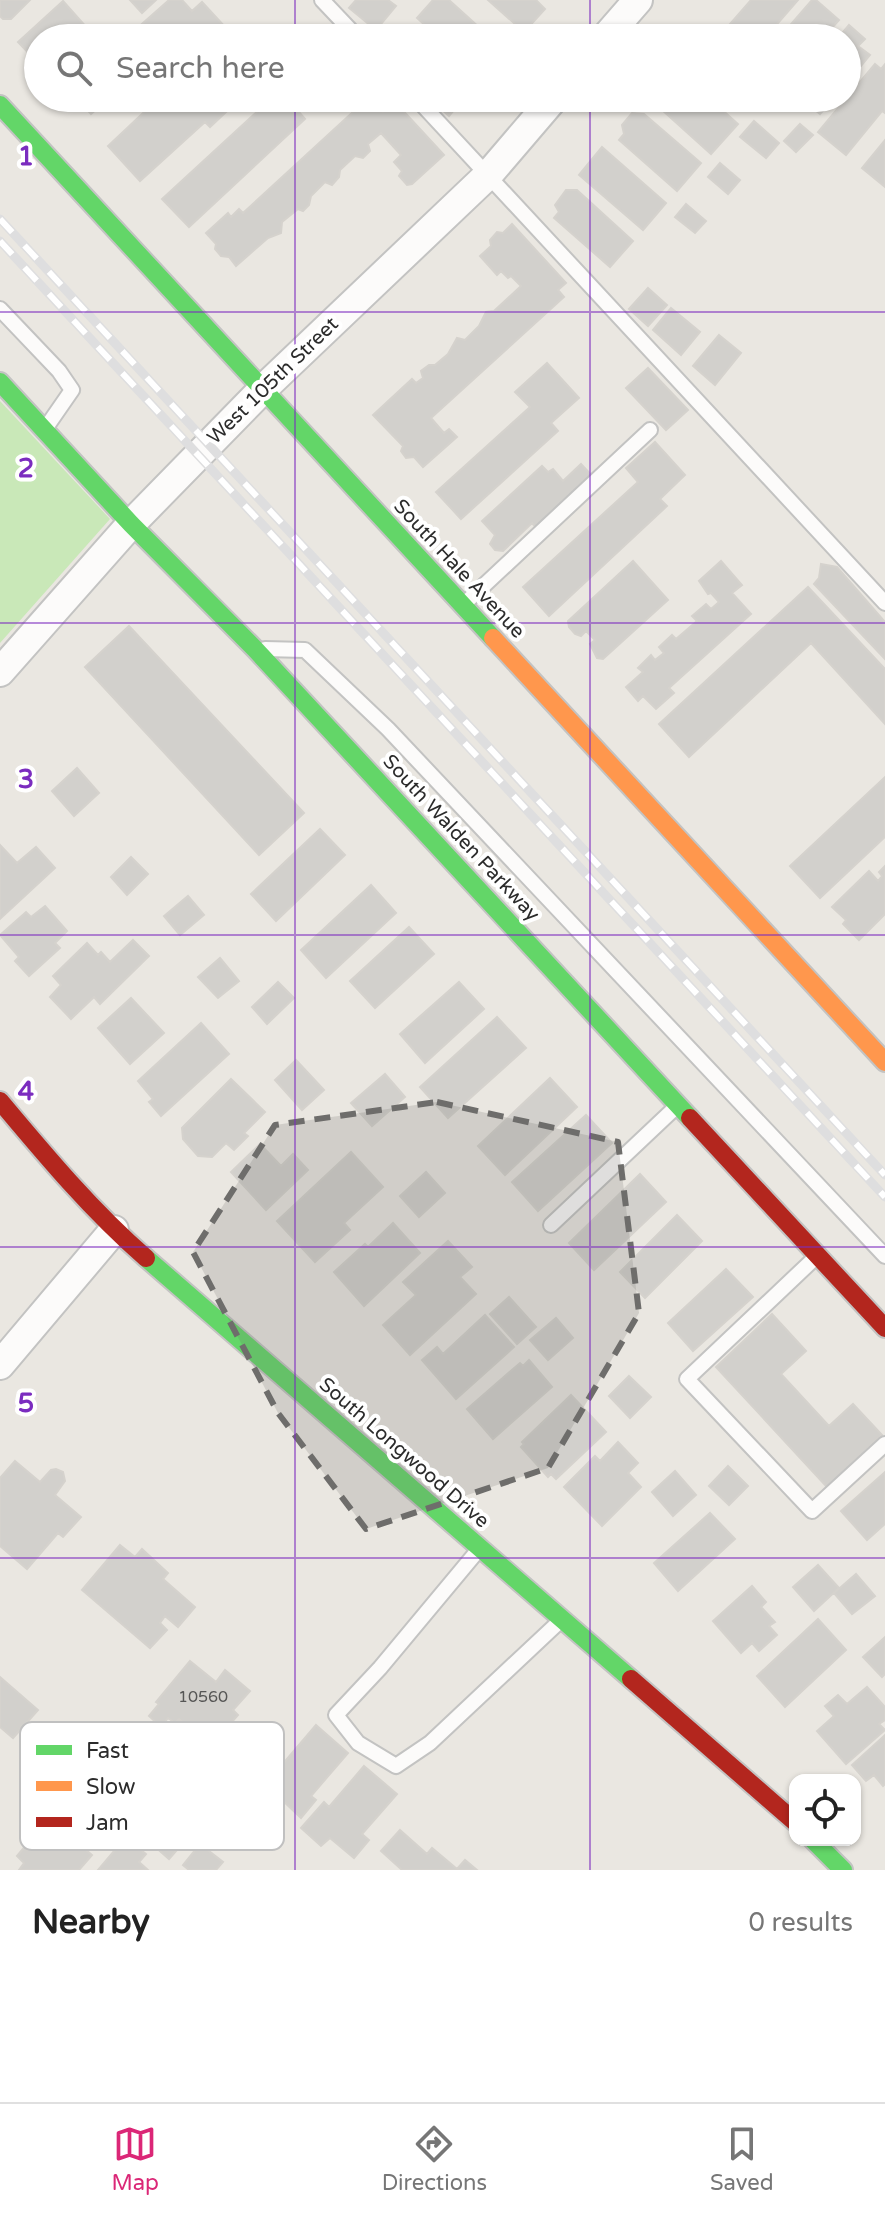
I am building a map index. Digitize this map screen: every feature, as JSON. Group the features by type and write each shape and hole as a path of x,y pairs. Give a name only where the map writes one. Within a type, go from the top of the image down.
{"street":[{"path":"617,24 638,0"},
{"name":"South Hale Avenue","path":"0,105 885,1062"},
{"name":"West 105th Street","path":"0,672 131,524 263,389 489,174 542,112"},
{"name":"South Walden Parkway","path":"0,382 131,524 255,649 885,1328"},
{"name":"South Longwood Drive","path":"0,1101 114,1230 789,1817"},
{"path":"0,1365 114,1230"},
{"path":"819,1846 843,1870"}],"lane":[{"path":"322,0 345,24"},
{"path":"429,112 885,603"},
{"path":"0,309 59,371 72,390 45,430"},
{"path":"462,605 650,430"},
{"path":"255,649 305,650 388,729 885,1256"},
{"path":"551,1225 678,1105"},
{"path":"818,1255 687,1379 812,1511 885,1444"},
{"path":"480,1548 380,1668 336,1715 358,1743 396,1766 430,1743 563,1619"}],"highlighted area":[{"path":"437,1102 618,1142 639,1313 548,1468 366,1529 278,1413 193,1252 275,1125"}],"green space":[{"path":"0,401 110,519 0,643"}],"building":[{"path":"0,0 30,0 11,19 3,19 0,16"},
{"path":"130,0 156,0 142,13"},
{"path":"169,0 182,0 192,11 202,2 222,24 142,24"},
{"path":"356,0 388,0 396,6 381,24 369,24 349,8"},
{"path":"433,0 449,0 476,24 424,24 417,18"},
{"path":"488,0 536,0 545,9 531,24 515,24"},
{"path":"751,0 798,0 777,24 730,24"},
{"path":"812,0 839,20 835,24 791,24"},
{"path":"63,1 84,24 38,24"},
{"path":"861,48 870,55 861,66"},
{"path":"875,64 881,69 885,64 885,113 882,111 846,155 818,132 835,112 861,112 861,81"},
{"path":"144,112 226,112 210,127 205,122 140,181 108,146"},
{"path":"257,112 299,112 305,119 189,227 162,199"},
{"path":"353,112 404,112 444,155 407,185 399,176 402,171 394,162 401,155 381,133 368,144 370,151 363,158 355,156 340,170 339,177 332,185 325,182 311,196 309,205 303,211 298,209 282,222 281,233 268,238 236,266 229,257 221,256 206,233 228,213 231,217 239,209 243,213"},
{"path":"664,112 725,112 738,124 711,154"},
{"path":"632,113 644,114 701,163 677,191 619,140 624,134 622,125"},
{"path":"754,121 779,143 766,158 740,137"},
{"path":"800,124 813,135 796,152 784,141"},
{"path":"885,140 885,187 862,168"},
{"path":"602,147 666,203 643,230 579,175"},
{"path":"720,163 740,180 728,194 708,177"},
{"path":"566,190 577,190 633,241 610,267 554,218 559,212 555,205"},
{"path":"686,204 706,221 695,233 675,217"},
{"path":"512,224 566,283 558,290 564,297 431,418 444,433 449,429 457,437 423,467 414,457 406,458 401,451 403,446 373,415 412,379 416,383 423,378 421,371 448,354 457,338 465,340 479,326 486,312 494,311 521,286 501,271 497,275 480,256 491,246 490,240 497,232 503,233"},
{"path":"648,288 667,305 648,326 629,309"},
{"path":"671,308 700,332 681,355 653,330"},
{"path":"719,335 741,353 715,385 693,366"},
{"path":"547,363 579,398 551,423 558,431 461,519 436,492 530,407 515,392"},
{"path":"648,368 688,410 666,430 626,388"},
{"path":"655,442 685,475 660,499 667,506 549,616 523,587 638,482 626,468"},
{"path":"581,464 595,479 539,531 532,523 503,551 495,550 490,544 495,535 482,521 542,466 548,472 553,469 563,481"},
{"path":"633,561 668,600 603,659 597,658 590,644 595,640 586,631 581,636 575,634 568,621"},
{"path":"721,561 742,585 732,593 751,614 669,688 674,693 656,709 643,696 638,701 626,687 643,672 638,668 651,655 655,660 664,653 659,647 672,635 676,639 697,621 692,616 706,604 711,609 719,602 711,593 708,594 699,581"},
{"path":"821,564 837,567 885,622 885,659 814,584 819,578"},
{"path":"808,587 885,669 885,724 811,643 689,757 659,724"},
{"path":"129,626 304,813 259,855 85,667"},
{"path":"77,768 99,793 74,816 52,791"},
{"path":"885,777 885,837 820,898 790,866"},
{"path":"320,829 345,855 276,921 251,894"},
{"path":"0,845 17,863 36,847 55,868 0,919"},
{"path":"131,857 148,874 127,895 111,877"},
{"path":"885,866 885,914 859,940 843,924 846,920 832,907 869,871 878,881 882,876 879,872"},
{"path":"371,885 396,913 326,978 301,950"},
{"path":"188,896 204,915 180,935 164,916"},
{"path":"45,906 67,931 55,943 60,948 29,976 15,961 19,957 0,935 26,912 31,917"},
{"path":"409,927 434,954 375,1008 350,981"},
{"path":"133,940 149,956 100,1004 94,997 71,1019 50,997 61,985 53,976 87,943 110,962"},
{"path":"220,958 239,981 218,998 198,977"},
{"path":"278,982 294,998 267,1024 252,1007"},
{"path":"459,982 484,1009 425,1063 400,1034"},
{"path":"131,998 164,1033 130,1064 98,1028"},
{"path":"497,1017 526,1048 448,1118 420,1087"},
{"path":"201,1023 229,1054 161,1116 149,1102 153,1099 138,1081"},
{"path":"296,1060 324,1090 302,1110 275,1080"},
{"path":"385,1074 405,1097 372,1126 351,1103"},
{"path":"550,1078 577,1107 505,1175 478,1146"},
{"path":"231,1079 265,1112 244,1133 248,1136 234,1150 226,1143 212,1157 198,1156 183,1139 182,1128"},
{"path":"586,1115 612,1143 538,1211 512,1182"},
{"path":"260,1144 281,1166 293,1154 308,1170 266,1210 231,1172"},
{"path":"351,1152 383,1187 344,1223 350,1230 315,1262 277,1221"},
{"path":"426,1172 445,1193 419,1217 400,1196"},
{"path":"640,1174 666,1202 594,1270 569,1243"},
{"path":"677,1215 702,1241 645,1298 620,1272"},
{"path":"393,1223 420,1253 364,1306 334,1272 365,1244 368,1247"},
{"path":"448,1241 472,1267 460,1277 476,1294 410,1355 383,1325 416,1295 403,1282"},
{"path":"726,1269 753,1297 693,1351 668,1323"},
{"path":"509,1297 536,1327 517,1344 490,1314"},
{"path":"772,1314 806,1351 781,1374 829,1426 853,1404 882,1435 827,1487 716,1367"},
{"path":"485,1315 514,1347 456,1399 422,1360 437,1347 443,1354"},
{"path":"556,1318 573,1338 548,1360 530,1340"},
{"path":"529,1360 552,1387 493,1439 467,1409 520,1363 523,1366"},
{"path":"629,1376 651,1397 630,1418 609,1396"},
{"path":"571,1395 606,1432 556,1479 551,1474 548,1477 521,1447 522,1442"},
{"path":"618,1442 638,1463 628,1473 641,1487 602,1526 564,1487 595,1456 600,1461"},
{"path":"15,1461 40,1482 51,1470 63,1472 65,1481 55,1495 81,1517 63,1537 58,1533 27,1569 0,1546 0,1478"},
{"path":"728,1466 748,1486 729,1505 709,1486"},
{"path":"675,1471 696,1495 673,1516 652,1492"},
{"path":"885,1472 885,1524 867,1540 841,1511"},
{"path":"710,1513 735,1539 678,1591 654,1563"},
{"path":"120,1545 135,1557 142,1549 168,1573 163,1579 195,1607 178,1627 165,1616 160,1623 167,1630 150,1648 82,1590"},
{"path":"818,1565 839,1588 814,1611 793,1587"},
{"path":"856,1574 875,1596 852,1614 834,1593"},
{"path":"752,1586 766,1602 761,1607 775,1622 769,1626 777,1635 759,1651 752,1643 741,1653 713,1621"},
{"path":"818,1619 846,1650 785,1707 757,1676"},
{"path":"885,1637 885,1674 882,1677 863,1657"},
{"path":"190,1661 216,1682 225,1670 250,1691 233,1710 238,1715 232,1722 183,1722 179,1719 174,1722 168,1718 165,1722 156,1722 149,1716 159,1704 156,1702"},
{"path":"0,1677 38,1710 27,1722 20,1722 20,1730 13,1738 0,1727"},
{"path":"867,1687 885,1707 885,1720 879,1724 885,1730 846,1764 817,1731 834,1716 825,1706 838,1695 847,1704"},
{"path":"316,1725 348,1753 311,1796 316,1800 301,1818 284,1802 284,1762"},
{"path":"885,1735 883,1786 874,1775 866,1781 852,1765"},
{"path":"364,1766 397,1794 362,1834 369,1840 354,1858 330,1838 321,1846 301,1828 324,1802 329,1807"},
{"path":"400,1830 427,1854 432,1848 457,1869 465,1860 477,1870 402,1870 381,1851"},
{"path":"22,1850 86,1850 92,1855 79,1870 19,1870 24,1863 17,1856"},
{"path":"115,1850 141,1850 146,1854 139,1862 148,1870 98,1870"},
{"path":"159,1850 177,1850 169,1859"},
{"path":"195,1850 208,1850 223,1862 216,1870 189,1870 183,1865"}],"railway":[{"path":"0,219 885,1175"},
{"path":"0,241 885,1197"}],"traffic: fast":[{"path":"0,105 493,638"},
{"path":"0,382 131,524 255,649 690,1118"},
{"path":"146,1258 631,1679"},
{"path":"819,1846 843,1870"}],"traffic: slow":[{"path":"493,638 885,1062"}],"traffic: jam":[{"path":"0,1101 88,1202 146,1258"},
{"path":"690,1118 885,1328"},
{"path":"631,1679 789,1817"}]}
